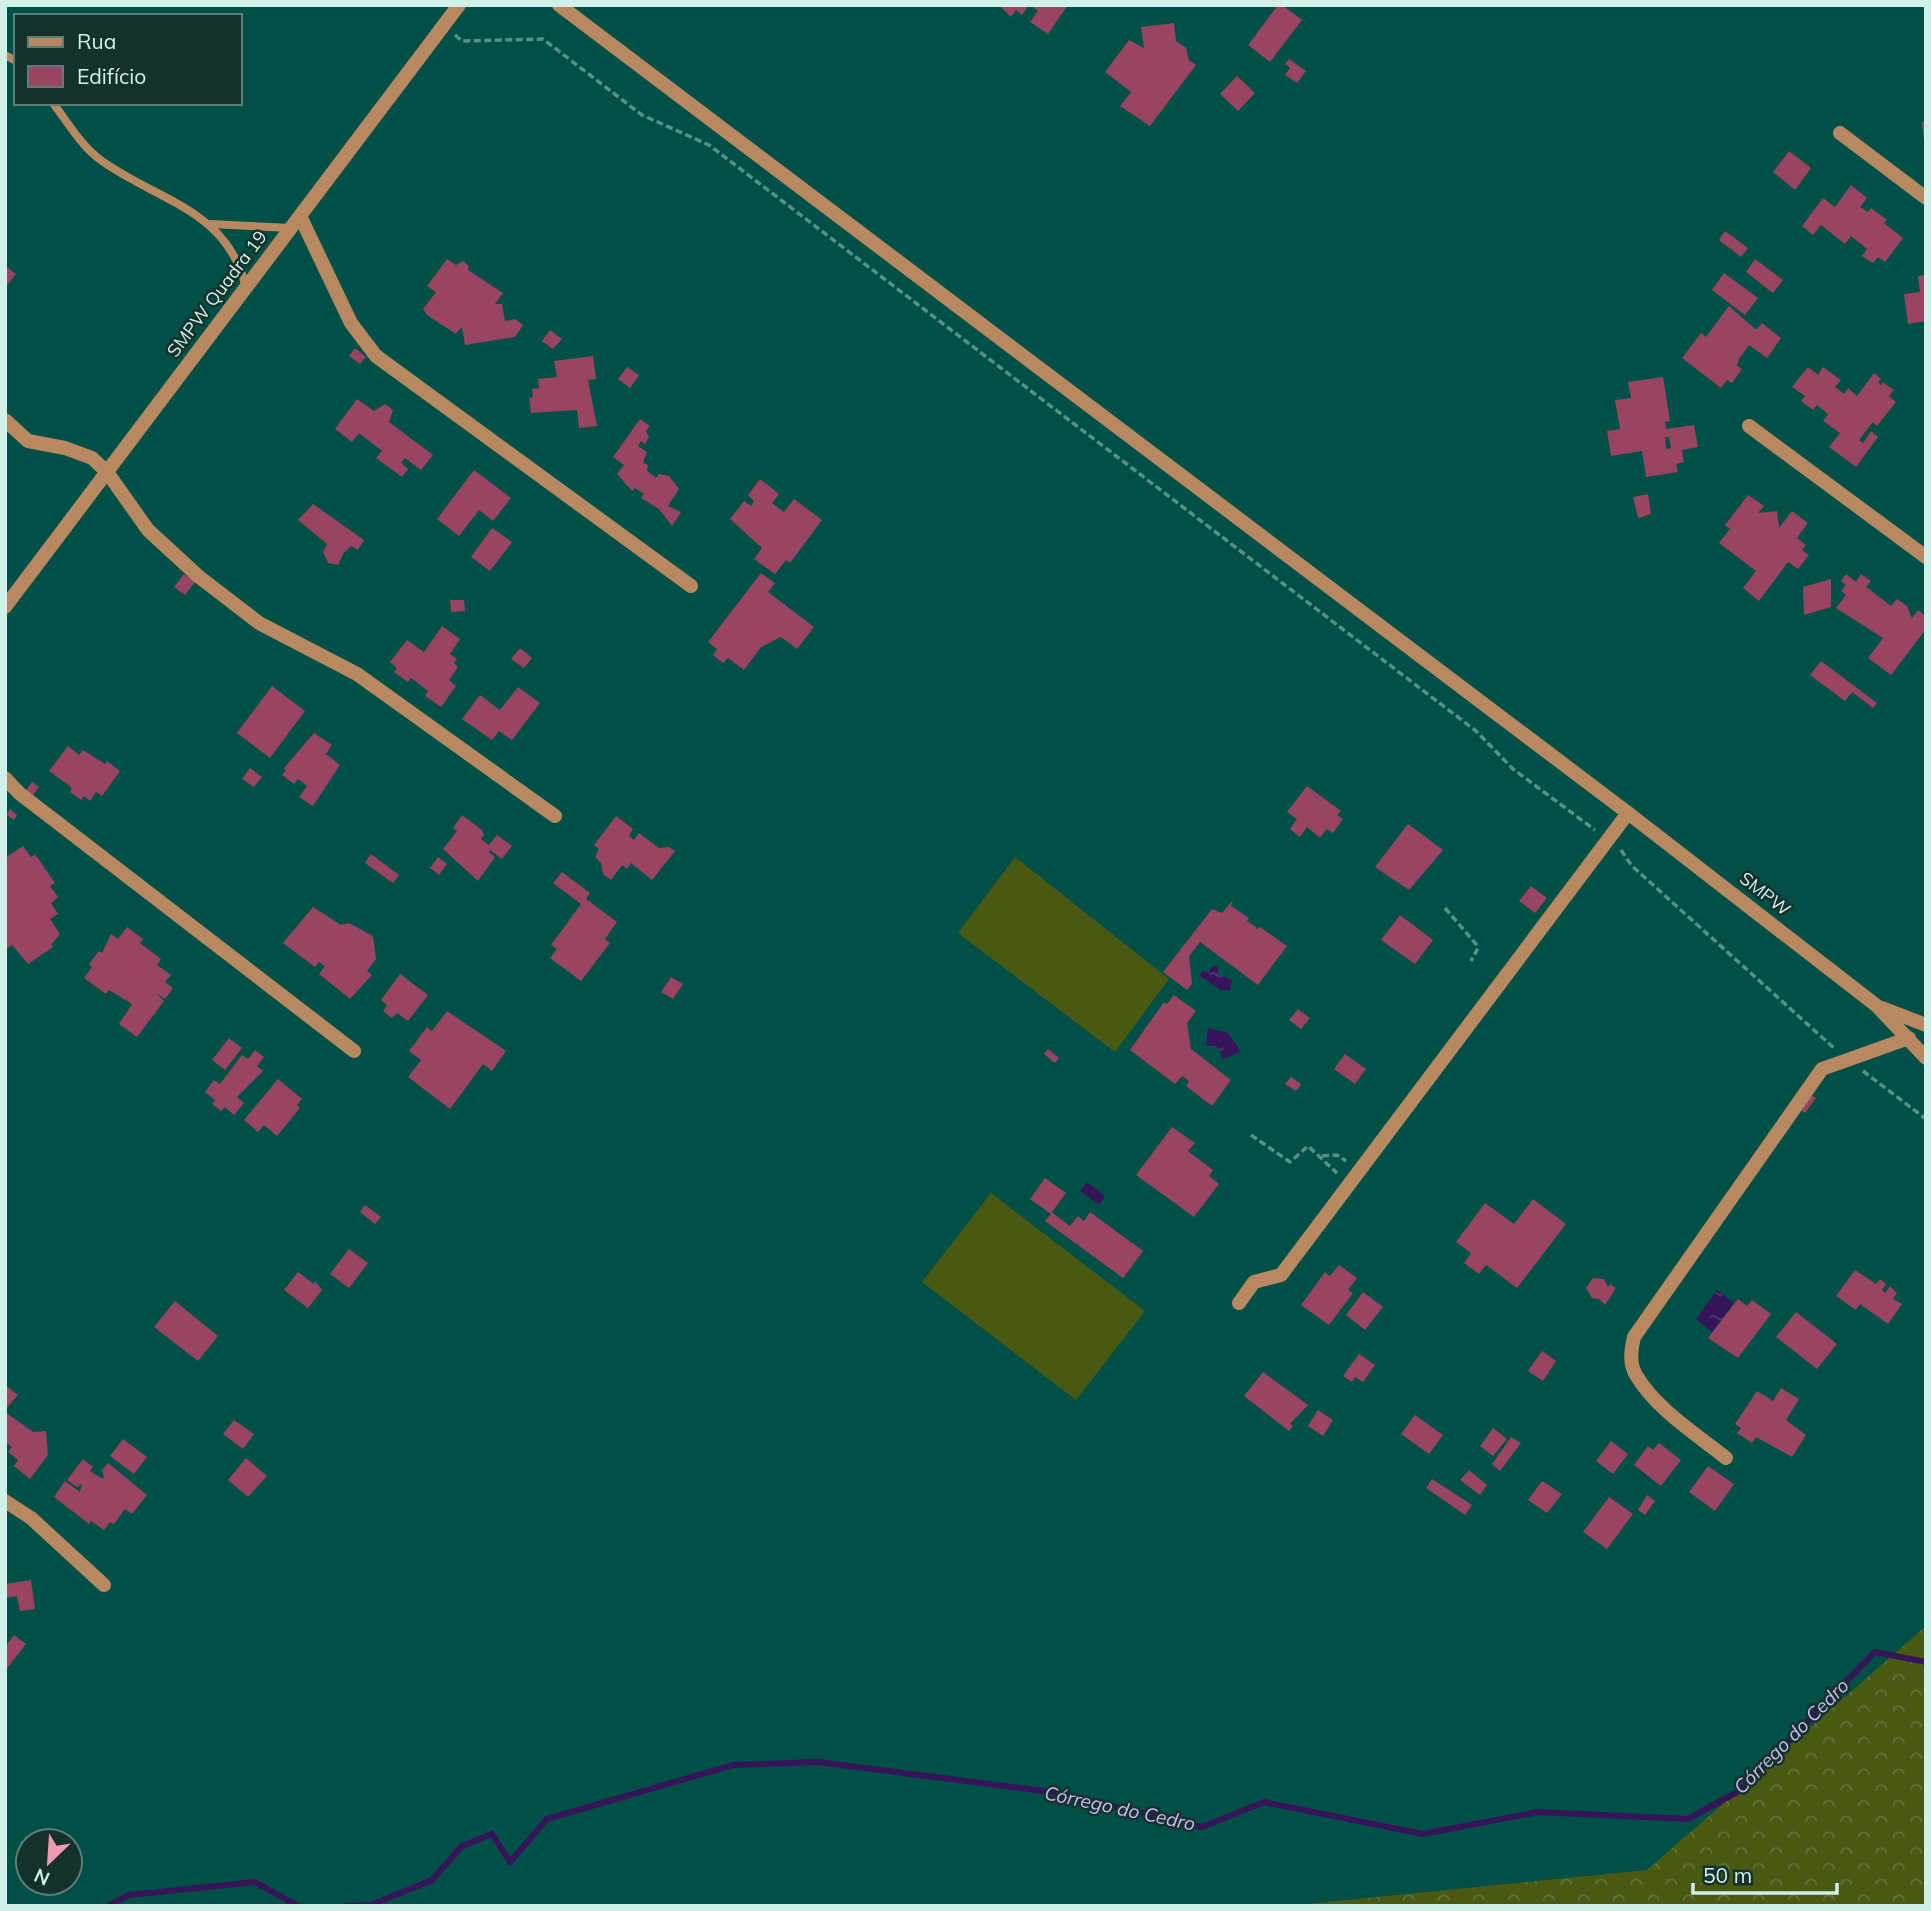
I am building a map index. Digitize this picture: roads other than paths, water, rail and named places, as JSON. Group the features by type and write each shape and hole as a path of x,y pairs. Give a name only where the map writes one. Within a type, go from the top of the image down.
{"street":[{"name":"SMPW Quadra 19","path":"5,607 459,5"},
{"name":"SMPW","path":"564,7 1628,813 1877,1006 1926,1058"},
{"path":"1840,133 1926,198"},
{"path":"300,216 351,323 376,356 691,586"},
{"path":"5,420 28,441 80,452 92,458 107,472 148,530 169,552 228,599 291,642 357,674 555,816"},
{"path":"1749,426 1926,557"},
{"path":"5,778 19,793 354,1051"},
{"path":"1239,1303 1254,1282 1281,1275 1628,813"},
{"name":"SMPW","path":"1877,1006 1926,1025"},
{"path":"1726,1458 1677,1419 1635,1374 1630,1351 1634,1337 1822,1069 1909,1038"},
{"path":"5,1501 31,1518 104,1585"}],"lane":[{"path":"55,105 100,160 211,225 232,248 246,288"},
{"path":"211,225 290,228"}],"water":[{"path":"1213,966 1218,966 1218,974 1232,980 1230,990 1221,990 1200,976 1202,971 1209,972"},
{"path":"1208,1028 1228,1033 1241,1052 1223,1059 1218,1048 1206,1045"},
{"path":"1087,1182 1105,1196 1099,1205 1080,1191"},
{"path":"1717,1290 1734,1303 1712,1332 1696,1319"}],"waterway":[{"name":"Córrego do Cedro","path":"346,1906 371,1905 432,1880 462,1846 492,1834 510,1862 547,1819 733,1765 818,1762 1051,1792 1202,1827 1264,1802 1423,1834 1538,1812 1688,1819 1739,1791 1875,1652 1926,1662"},
{"name":"Córrego do Cedro","path":"108,1906 129,1895 255,1882 298,1906"}]}
